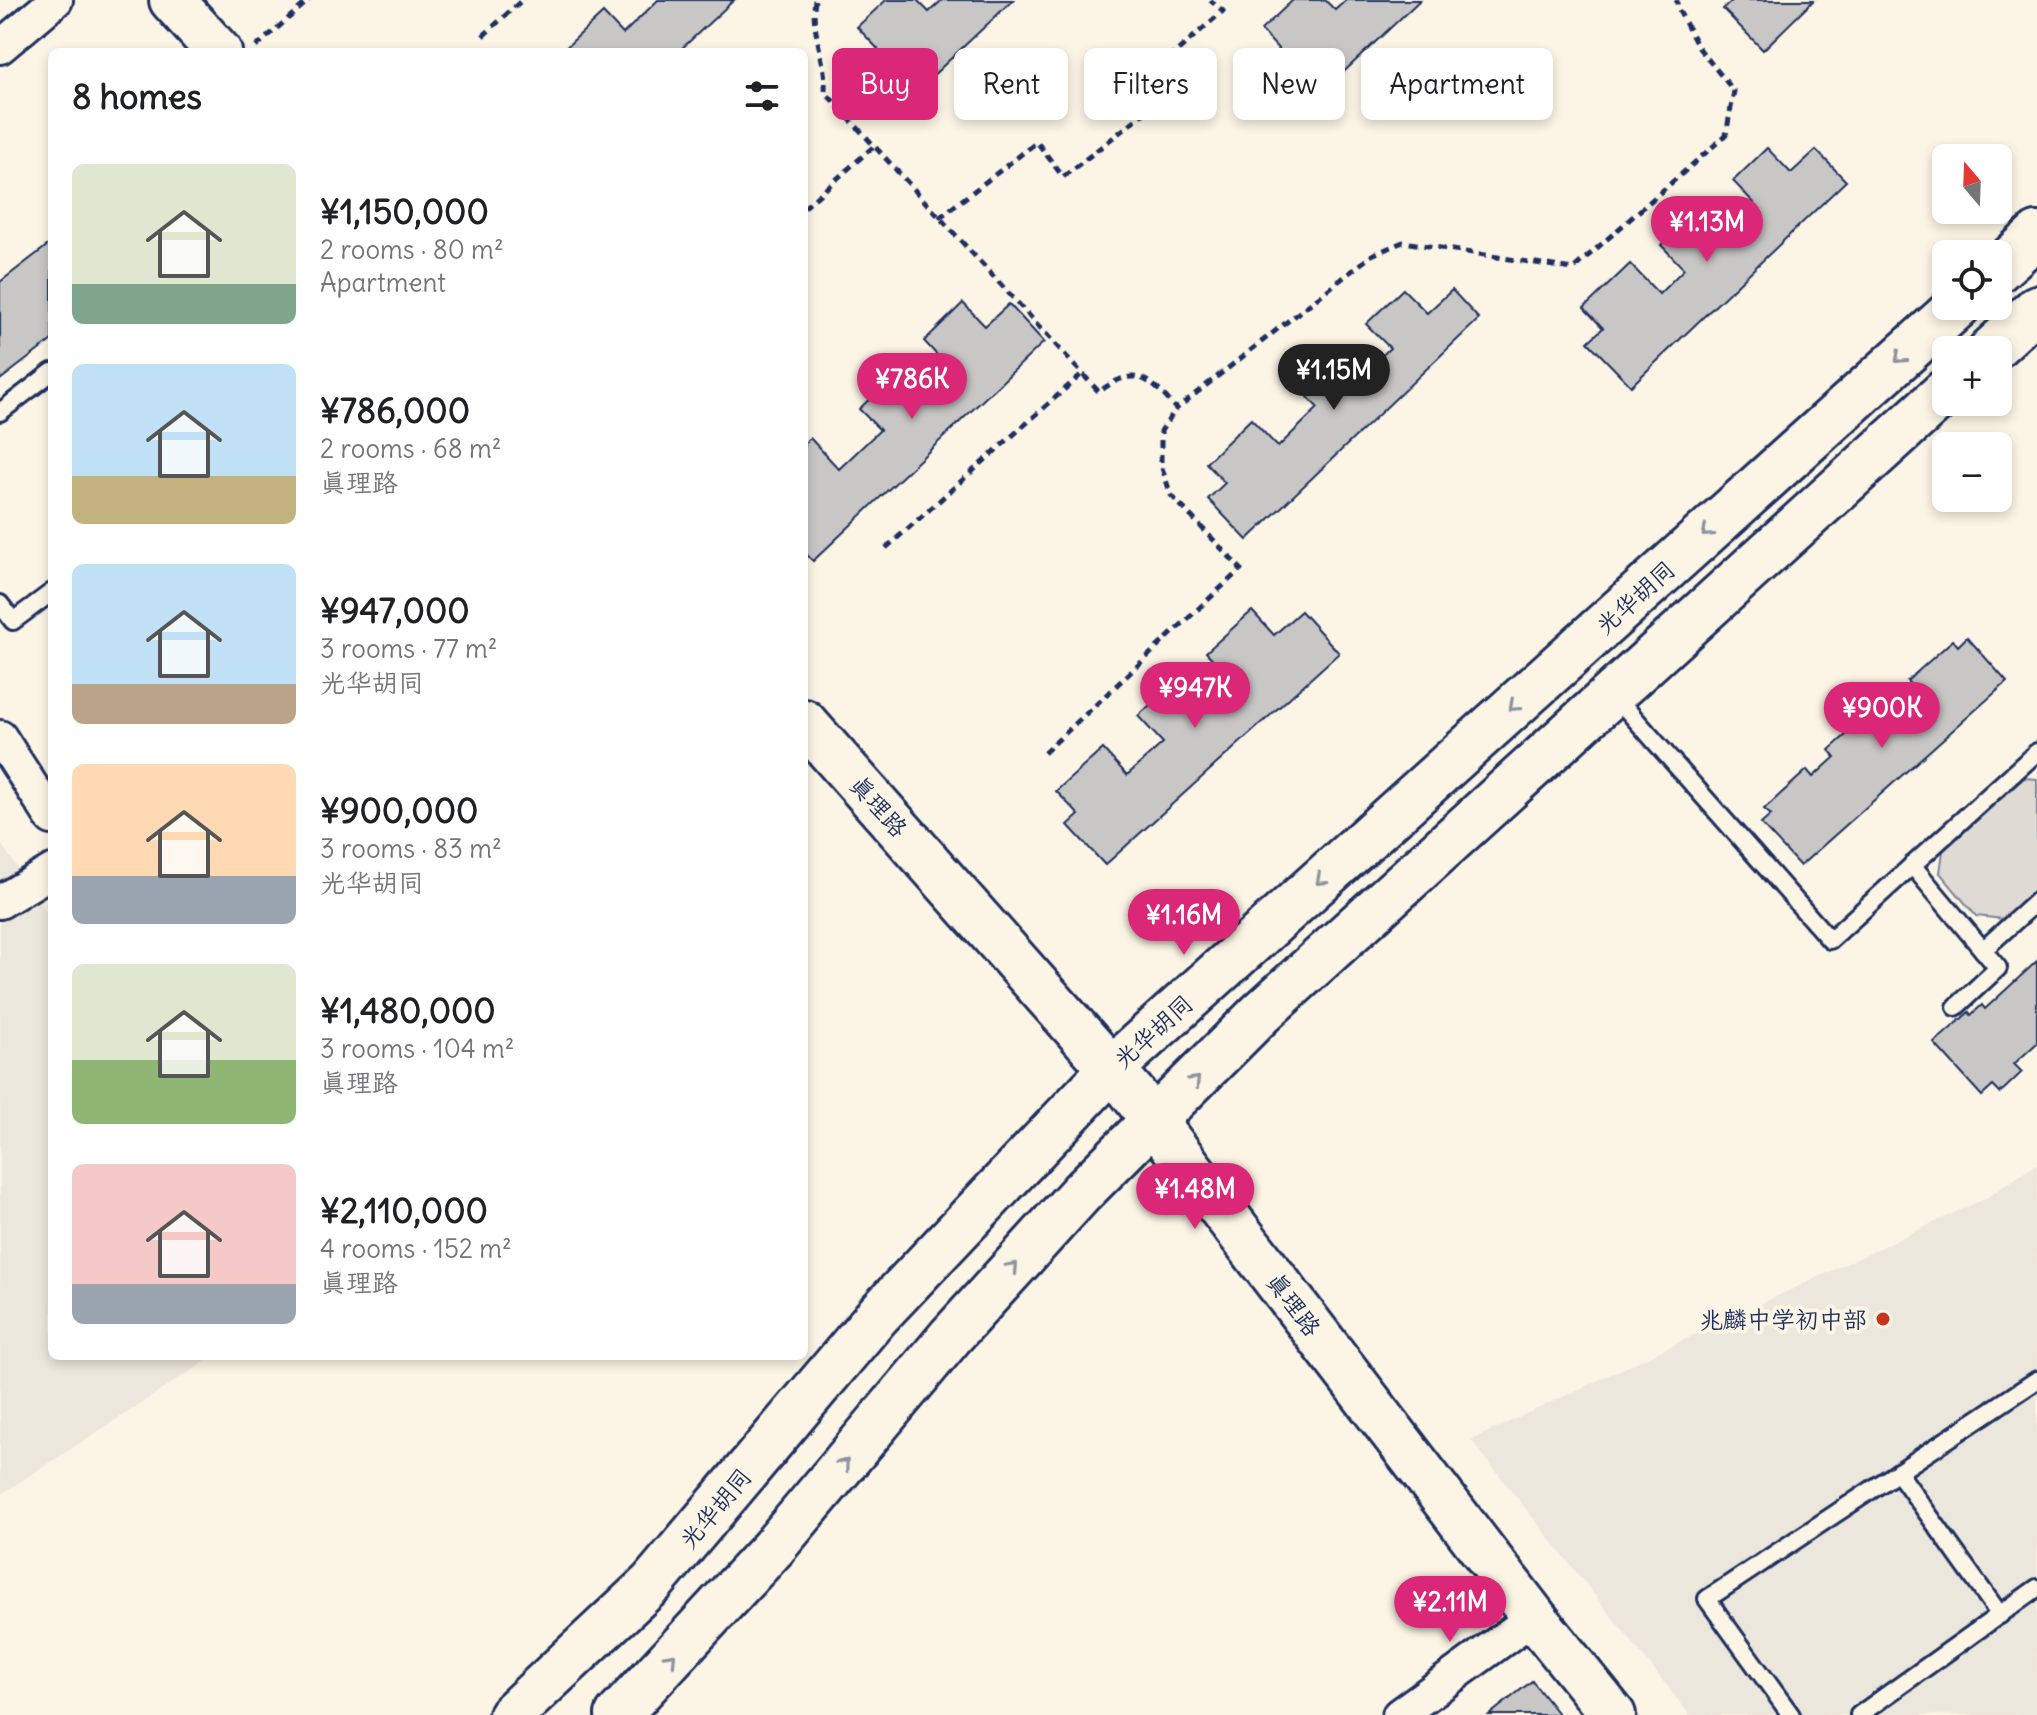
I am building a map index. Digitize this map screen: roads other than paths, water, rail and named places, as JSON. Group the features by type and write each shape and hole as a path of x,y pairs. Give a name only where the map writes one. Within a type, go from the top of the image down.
{"main road":[{"path":"172,0 215,48"},
{"path":"2012,257 2037,235"},
{"path":"2006,336 2037,308"},
{"name":"光华胡同","path":"511,1715 652,1583 878,1315 1111,1069 1942,320"},
{"path":"618,1715 773,1548 951,1336 1081,1193 1261,1013 1932,404"},
{"name":"真理路","path":"808,727 1111,1069 1613,1715"}],"street":[{"path":"0,47 56,0"},
{"path":"0,737 48,812"},
{"path":"0,902 48,873"},
{"path":"1399,1715 1534,1617"}],"lane":[{"path":"0,412 48,375"},
{"path":"0,604 13,621 48,595"},
{"path":"1613,693 1830,940 2037,752"},
{"path":"1912,865 1998,968 1956,1007"},
{"path":"1983,950 2037,901"},
{"path":"1791,1715 1707,1599 2037,1380"},
{"path":"1898,1472 2000,1615"},
{"path":"1859,1715 2037,1588"}],"place":[{"name":"兆麟中学初中部","path":"1883,1319"}]}
